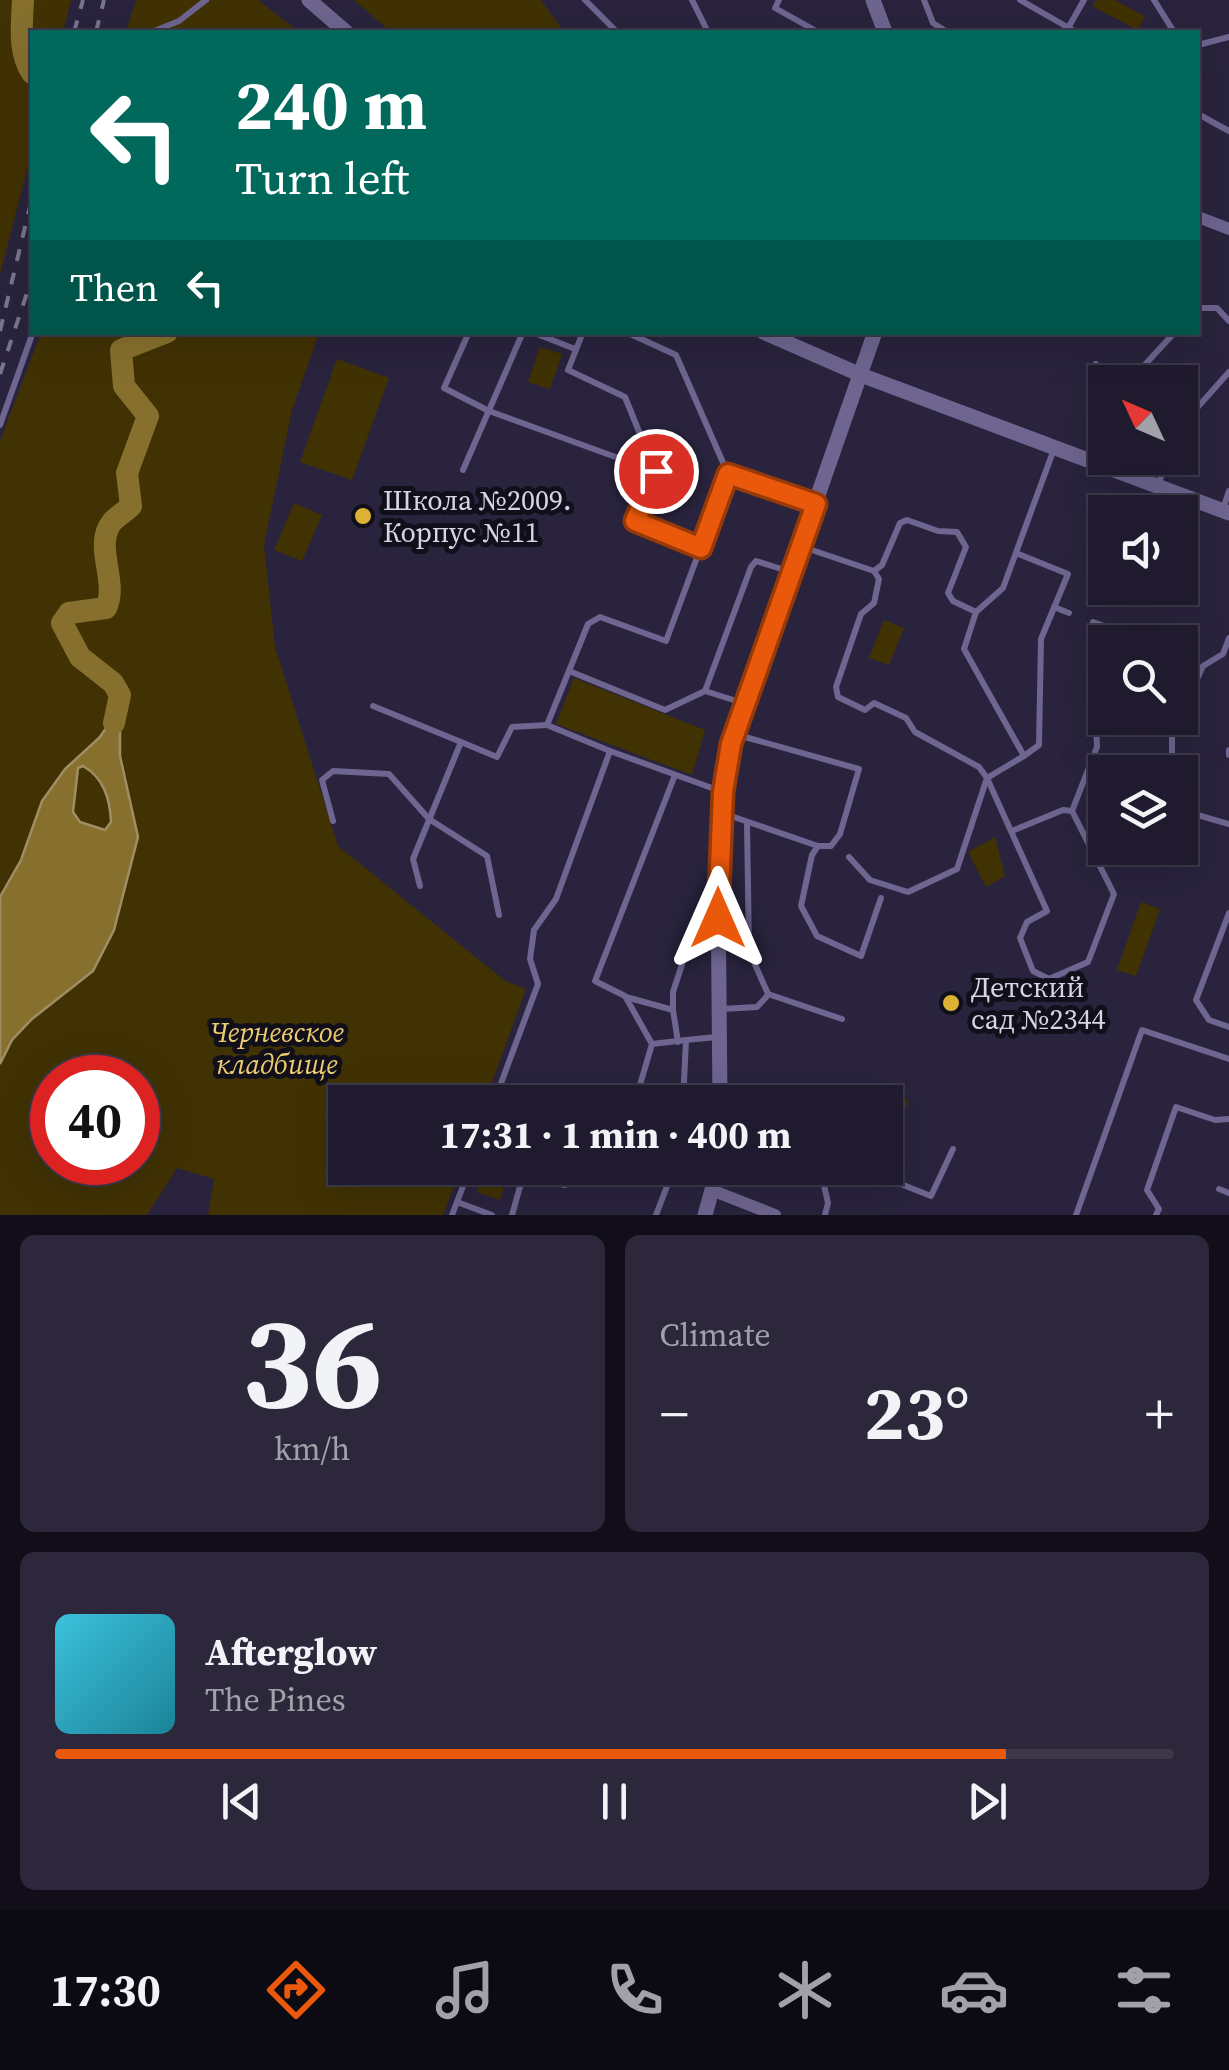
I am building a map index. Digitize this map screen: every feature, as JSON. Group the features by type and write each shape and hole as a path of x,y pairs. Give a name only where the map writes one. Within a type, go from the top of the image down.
{"street":[{"path":"309,0 344,30"},
{"path":"877,1 884,30"},
{"path":"1200,217 1229,229"},
{"path":"769,335 861,375 1088,460"},
{"path":"720,1085 722,813 734,734 875,335"},
{"path":"1128,475 1226,511"},
{"path":"706,1215 715,1185"},
{"path":"714,1192 776,1215"}],"lane":[{"path":"157,30 179,21 206,0"},
{"path":"585,0 615,30"},
{"path":"692,0 707,30"},
{"path":"779,0 775,8 814,30"},
{"path":"924,0 934,23 945,30"},
{"path":"1020,0 1072,30"},
{"path":"1068,28 1084,0"},
{"path":"1154,0 1173,30"},
{"path":"1200,44 1229,36"},
{"path":"1200,115 1229,131"},
{"path":"1200,308 1216,308 1229,321"},
{"path":"0,425 32,335"},
{"path":"469,335 444,388 489,410 656,471"},
{"path":"463,470 522,335"},
{"path":"539,335 575,350"},
{"path":"582,335 568,370 625,397 656,471 635,521 701,548"},
{"path":"547,725 588,624 600,617 666,641 728,474 676,355 633,335"},
{"path":"1145,365 1172,335"},
{"path":"1198,407 1229,372"},
{"path":"1024,756 965,659 976,612 1003,588 1055,448"},
{"path":"728,474 816,504"},
{"path":"1158,486 1162,475"},
{"path":"1226,511 1229,491"},
{"path":"874,571 882,565 900,523 908,520 938,531 957,532 966,546 948,593 953,601 976,612"},
{"path":"800,546 874,571 879,578 876,595 862,614 836,686 838,697 865,710 874,703 906,718 915,732 942,750 980,766 1047,910 1027,922 1020,938 1033,971 1049,980 1088,962 1114,894 1072,811 1096,746 1094,670 1106,627 1093,622"},
{"path":"849,857 870,880 908,892 946,876 957,868 987,778 1039,745 1041,638 1068,574 1016,553"},
{"path":"705,691 751,567 756,561 790,572"},
{"path":"1054,607 1070,613"},
{"path":"1198,677 1203,666 1223,654 1229,638"},
{"path":"569,671 665,710 705,691 744,703"},
{"path":"372,706 497,758 512,727 547,725 723,792"},
{"path":"722,813 818,846 831,846 840,834 860,768 734,734"},
{"path":"420,886 413,859 461,742"},
{"path":"500,1085 538,984 530,959 534,930 556,899 610,751"},
{"path":"333,821 322,780 333,772 389,774 429,819 488,856 500,915"},
{"path":"672,1010 625,996 595,981 675,775"},
{"path":"1012,831 1062,810 1072,811"},
{"path":"1198,815 1229,824"},
{"path":"747,822 749,950 768,994 842,1020"},
{"path":"818,846 808,870 801,906 817,936 861,956 881,898"},
{"path":"1229,914 1196,1000 1210,1020 1229,1027"},
{"path":"683,1085 682,1041 672,1010 673,992 692,934"},
{"path":"720,1010 757,1007 768,994"},
{"path":"625,996 652,1044 639,1085"},
{"path":"1076,1215 1142,1030 1229,1059"},
{"path":"652,1044 720,1036"},
{"path":"1156,1215 1158,1209 1147,1190 1176,1106 1214,1120 1229,1119"},
{"path":"902,1185 931,1196 953,1149"},
{"path":"452,1215 464,1185"},
{"path":"512,1215 520,1185"},
{"path":"656,1215 667,1185"},
{"path":"824,1185 828,1203 825,1215"},
{"path":"1219,1189 1229,1193"},
{"path":"457,1202 492,1215"}],"green space":[{"path":"0,0 71,0 64,30 30,30 30,159 0,274"},
{"path":"136,0 258,0 296,30 127,30"},
{"path":"354,0 541,0 563,30 389,30"},
{"path":"1096,0 1114,0 1145,16 1137,30 1092,6"},
{"name":"Черневское кладбище","path":"40,335 318,335 292,410 264,545 275,647 338,846 504,980 526,989 491,1085 328,1085 328,1185 454,1185 443,1215 208,1215 214,1179 177,1168 147,1215 0,1215 0,441"},
{"path":"540,347 562,354 550,389 528,382"},
{"path":"337,359 389,378 352,480 300,462"},
{"path":"294,503 322,515 302,561 274,550"},
{"path":"884,620 904,628 889,665 869,658"},
{"path":"574,678 705,730 692,775 556,724"},
{"path":"995,837 1005,876 986,887 968,852"},
{"path":"1141,902 1160,909 1136,976 1117,970"},
{"path":"479,1185 505,1185 500,1200 477,1192"}],"shaded area":[{"path":"120,695 120,756 138,837 114,930 93,971 32,1019 12,1040 0,1064 0,897 21,860 42,801 65,769 99,738 112,720","holes":["83,766 107,797 111,822 105,830 80,822 73,812 78,768"]}],"waterway":[{"path":"23,0 23,47 30,69"},
{"path":"114,723 120,695 113,683 80,657 62,623 69,613 106,608 110,587 105,553 107,532 131,506 127,473 148,416 124,386 121,350 159,335"}],"railway":[{"path":"75,30 83,0"},
{"path":"96,30 104,0"},
{"path":"0,331 30,206"},
{"path":"0,374 30,284"}],"place":[{"name":"Школа №2009. Корпус №11","path":"363,516"},
{"name":"Детский сад №2344","path":"951,1003"}],"route":[{"path":"656,471 635,521 701,548 728,474 816,504 731,744 723,792 718,918"}]}
